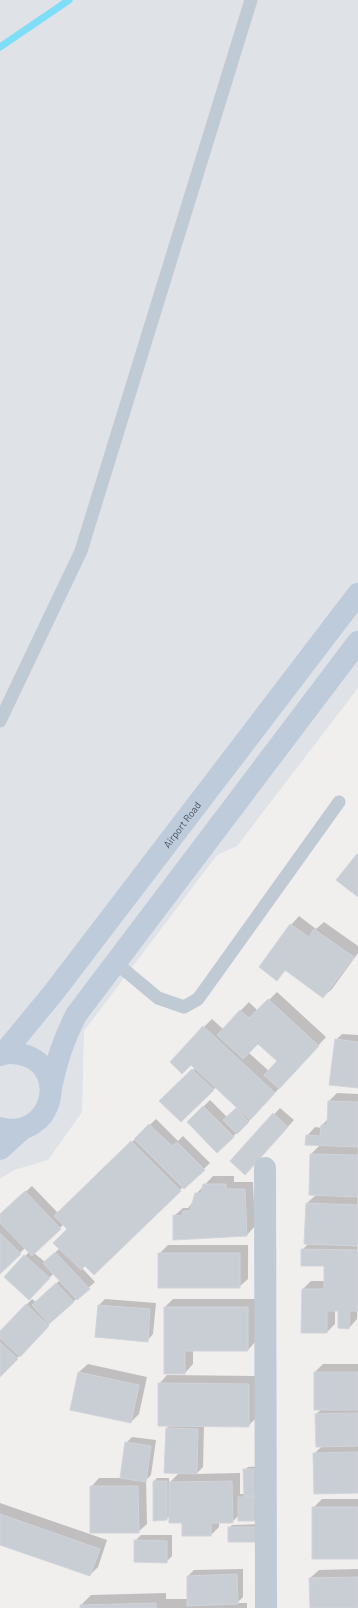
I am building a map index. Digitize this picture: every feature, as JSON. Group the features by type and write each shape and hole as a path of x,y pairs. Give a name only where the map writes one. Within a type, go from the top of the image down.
{"main road":[{"name":"Airport Road","path":"1,1054 59,985 358,594"},
{"path":"0,1149 11,1129 34,1124 44,1114 50,1102 51,1088 60,1052 76,1015 357,646"},
{"path":"1,1054 16,1053 29,1057 40,1064 48,1076 51,1088"}],"street":[{"path":"265,1168 266,1608"}],"lane":[{"path":"0,721 81,551 251,0"},
{"path":"116,963 158,998 184,1007 198,999 339,802"}],"shaded area":[{"path":"0,0 358,0 358,688 237,846 217,855 84,1031 82,1112 48,1160 14,1170 0,1179"}],"building":[{"path":"357,854 358,855 358,897 336,880"},
{"path":"290,924 309,937 314,929 354,957 323,998 285,970 277,981 259,967"},
{"path":"268,999 319,1046 279,1089 264,1075 277,1061 258,1044 243,1059 217,1035 240,1010 249,1018"},
{"path":"203,1026 275,1093 250,1120 191,1065 182,1074 170,1062"},
{"path":"335,1039 358,1042 358,1088 329,1085"},
{"path":"192,1069 214,1090 181,1122 159,1101"},
{"path":"328,1101 358,1102 358,1147 305,1145 306,1135 320,1136 321,1125 327,1125"},
{"path":"203,1106 234,1137 217,1153 187,1122"},
{"path":"236,1108 249,1122 237,1134 223,1120"},
{"path":"273,1113 288,1127 245,1175 230,1161"},
{"path":"149,1124 172,1146 177,1142 205,1170 184,1189 134,1139"},
{"path":"131,1141 181,1191 94,1275 85,1266 81,1270 53,1243 67,1229 54,1216"},
{"path":"310,1154 358,1155 358,1197 309,1195"},
{"path":"203,1184 226,1184 226,1189 245,1189 247,1236 173,1240 173,1215 182,1216 183,1211 190,1211 195,1193 201,1193"},
{"path":"25,1191 61,1229 32,1256 0,1223 0,1214"},
{"path":"306,1203 358,1205 358,1246 304,1244"},
{"path":"0,1233 21,1254 0,1274"},
{"path":"301,1249 358,1250 358,1311 350,1311 349,1329 338,1328 338,1311 327,1311 327,1333 301,1333 302,1289 324,1289 324,1266 301,1266"},
{"path":"55,1252 90,1289 77,1300 43,1263"},
{"path":"158,1253 240,1253 240,1288 158,1288"},
{"path":"24,1255 50,1278 29,1300 4,1277"},
{"path":"56,1283 74,1302 49,1324 32,1305"},
{"path":"26,1304 49,1326 20,1357 0,1338 0,1331"},
{"path":"98,1305 150,1309 148,1342 95,1337"},
{"path":"164,1307 248,1307 248,1351 185,1351 185,1374 164,1374"},
{"path":"0,1342 18,1359 0,1377"},
{"path":"78,1372 139,1385 131,1423 70,1410"},
{"path":"314,1372 358,1372 358,1410 314,1410"},
{"path":"158,1383 249,1384 249,1427 158,1426"},
{"path":"358,1413 358,1446 316,1447 315,1414"},
{"path":"166,1428 198,1429 197,1474 164,1473"},
{"path":"125,1442 151,1446 146,1482 120,1478"},
{"path":"358,1452 358,1493 314,1494 313,1453"},
{"path":"243,1469 260,1469 260,1496 244,1496"},
{"path":"153,1481 167,1481 167,1520 153,1521"},
{"path":"232,1481 233,1523 211,1523 211,1536 182,1536 182,1523 169,1523 169,1482"},
{"path":"90,1486 138,1486 139,1533 90,1533"},
{"path":"238,1497 256,1497 256,1521 238,1521"},
{"path":"312,1507 358,1507 358,1559 312,1559"},
{"path":"0,1514 100,1549 90,1576 0,1545"},
{"path":"228,1527 264,1527 264,1542 228,1542"},
{"path":"134,1540 167,1541 167,1563 134,1562"},
{"path":"237,1574 238,1604 187,1606 187,1576"},
{"path":"358,1577 358,1608 310,1608 309,1578"},
{"path":"156,1603 156,1608 80,1608 80,1605"}],"waterway":[{"path":"0,47 69,0"}]}
